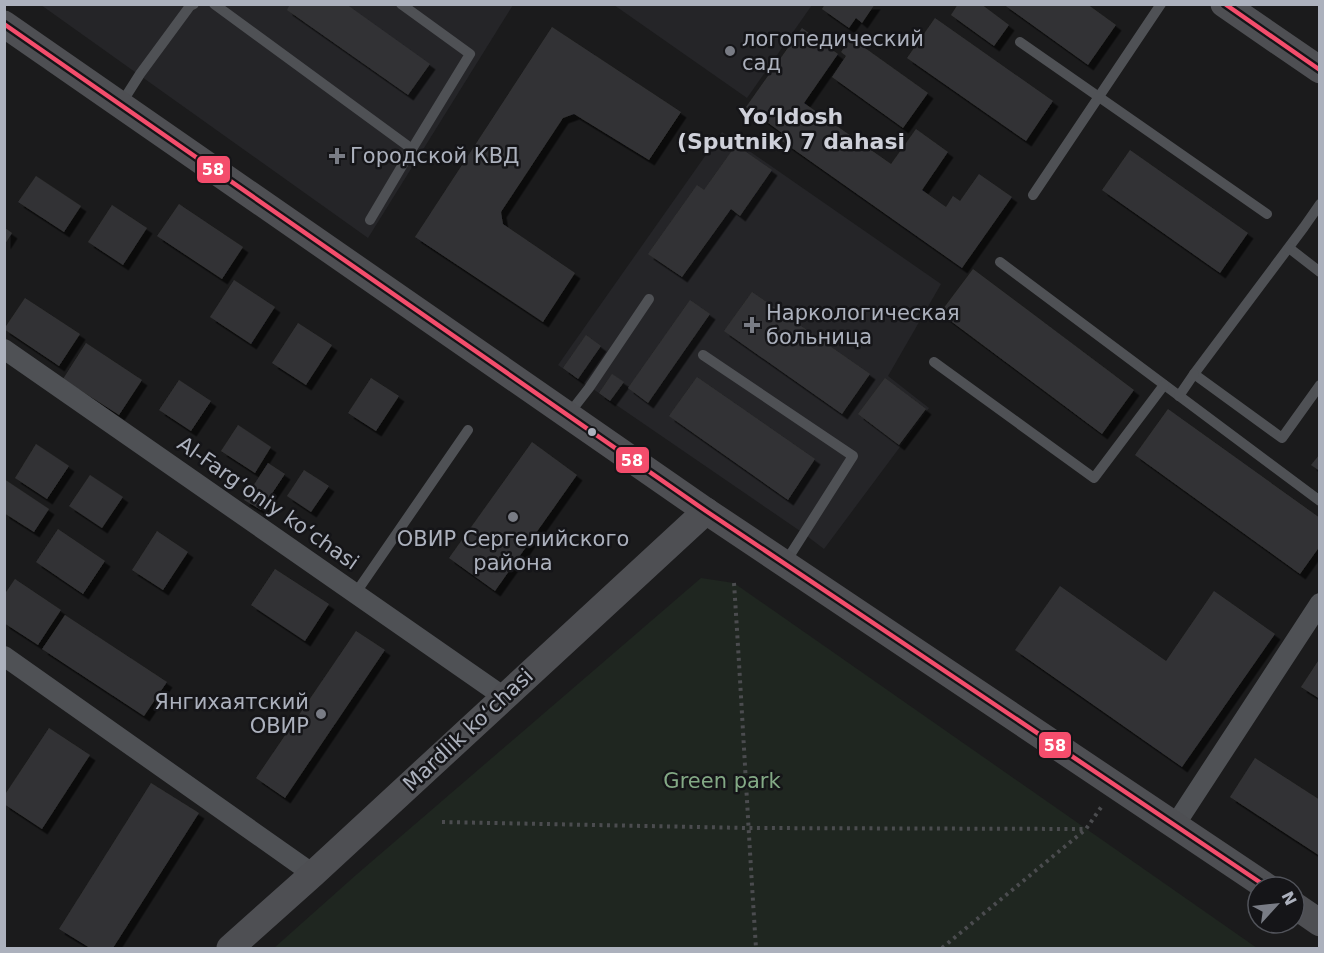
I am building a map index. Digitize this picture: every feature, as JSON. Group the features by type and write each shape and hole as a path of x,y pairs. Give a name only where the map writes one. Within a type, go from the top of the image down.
{"street":[{"path":"1224,4 1320,70"},
{"path":"4,24 706,511 1249,875"},
{"name":"Al-Farg‘oniy ko‘chasi","path":"4,349 504,697"},
{"name":"Mardlik ko‘chasi","path":"230,948 706,511"},
{"path":"1175,825 1320,603"},
{"path":"4,656 313,874"},
{"path":"1306,913 1320,923"}],"lane":[{"path":"121,104 140,74 190,6 194,4"},
{"path":"214,4 412,149"},
{"path":"370,220 470,54 401,4"},
{"path":"1033,195 1161,4"},
{"path":"1020,42 1267,214"},
{"path":"1179,396 1320,204"},
{"path":"1289,248 1320,272"},
{"path":"1000,262 1320,501"},
{"path":"568,415 649,299"},
{"path":"703,355 853,456 785,563"},
{"path":"934,362 1094,478 1164,385"},
{"path":"1194,374 1282,438 1320,385"},
{"path":"355,594 468,430"}],"path":[{"path":"734,583 756,948"},
{"path":"442,822 748,828 1086,829 942,948"}],"shaded area":[{"name":"Городской КВД","path":"41,5 513,5 368,238"},
{"name":"логопедический сад","path":"614,5 812,5 747,98"},
{"name":"Наркологическая больница","path":"722,132 941,284 888,376 929,408 824,549 558,365"}],"green space":[{"name":"Green park","path":"701,578 734,583 1257,948 274,948"}],"building":[{"path":"290,4 346,4 430,64 408,95 287,10"},
{"path":"825,4 875,4 862,23 856,18 849,28 822,9"},
{"path":"958,4 981,4 1009,25 994,46 951,15"},
{"path":"1003,4 1087,4 1116,25 1088,65"},
{"path":"935,18 1053,101 1026,141 907,58"},
{"path":"552,27 681,112 649,160 574,114 563,118 501,212 503,224 575,273 543,322 415,237"},
{"path":"802,28 838,54 804,103 891,164 916,129 948,152 922,190 946,207 953,196 960,201 979,174 1012,197 962,268 779,139 782,133 746,107"},
{"path":"851,38 928,93 903,128 832,77 846,56 841,52"},
{"path":"736,145 772,170 740,216 731,209 682,277 648,254 697,185 704,190"},
{"path":"1130,150 1248,233 1220,273 1102,190"},
{"path":"36,176 81,206 64,232 18,202"},
{"path":"179,204 243,247 222,279 157,236"},
{"path":"112,205 147,228 123,265 88,242"},
{"path":"5,228 12,233 5,244"},
{"path":"973,269 1134,390 1102,434 940,313"},
{"path":"234,280 275,307 251,344 210,317"},
{"path":"752,292 870,374 842,414 724,331"},
{"path":"25,298 80,334 59,366 4,329"},
{"path":"690,300 710,314 648,403 628,388"},
{"path":"298,323 332,345 306,385 272,363"},
{"path":"586,335 601,346 578,379 563,368"},
{"path":"86,343 142,380 119,415 63,379"},
{"path":"612,374 624,382 610,401 599,393"},
{"path":"697,377 815,459 788,500 669,416"},
{"path":"371,378 399,396 376,431 348,413"},
{"path":"885,378 926,409 899,445 858,414"},
{"path":"179,380 211,401 191,431 159,410"},
{"path":"1168,409 1320,518 1320,546 1300,574 1135,455"},
{"path":"238,425 271,447 255,473 221,451"},
{"name":"ОВИР Сергелийского района","path":"532,442 577,475 495,591 449,558"},
{"path":"36,444 69,466 47,499 15,478"},
{"path":"1320,454 1320,471 1311,465"},
{"path":"268,463 285,474 261,510 244,500"},
{"path":"304,470 329,486 311,512 287,496"},
{"path":"90,475 123,497 102,528 69,506"},
{"path":"4,479 49,509 34,532 4,513"},
{"path":"58,529 105,561 83,594 36,562"},
{"path":"157,531 188,552 163,590 132,570"},
{"path":"275,569 329,604 305,641 251,605"},
{"path":"15,579 61,610 38,645 4,623 4,595"},
{"path":"1060,586 1166,661 1214,591 1275,634 1182,767 1015,650"},
{"path":"65,615 167,682 144,716 42,649"},
{"name":"Янгихаятский ОВИР","path":"356,631 385,650 285,798 256,778"},
{"path":"1320,658 1320,699 1301,687"},
{"path":"49,728 90,755 42,829 4,804 4,796"},
{"path":"1255,758 1320,800 1320,856 1230,797"},
{"path":"151,783 199,813 113,948 90,948 59,929"}],"transit line":[{"name":"58","path":"1225,4 1320,70"},
{"name":"58","path":"4,24 706,511 1249,875"}],"place":[{"name":"логопедический сад","path":"730,51"},
{"name":"Городской КВД","path":"337,156"},
{"name":"Наркологическая больница","path":"752,325"},
{"name":"ОВИР Сергелийского района","path":"513,517"},
{"name":"Янгихаятский ОВИР","path":"321,714"}],"district":[{"name":"Yo‘ldosh (Sputnik) 7 dahasi","path":"791,128"}]}
